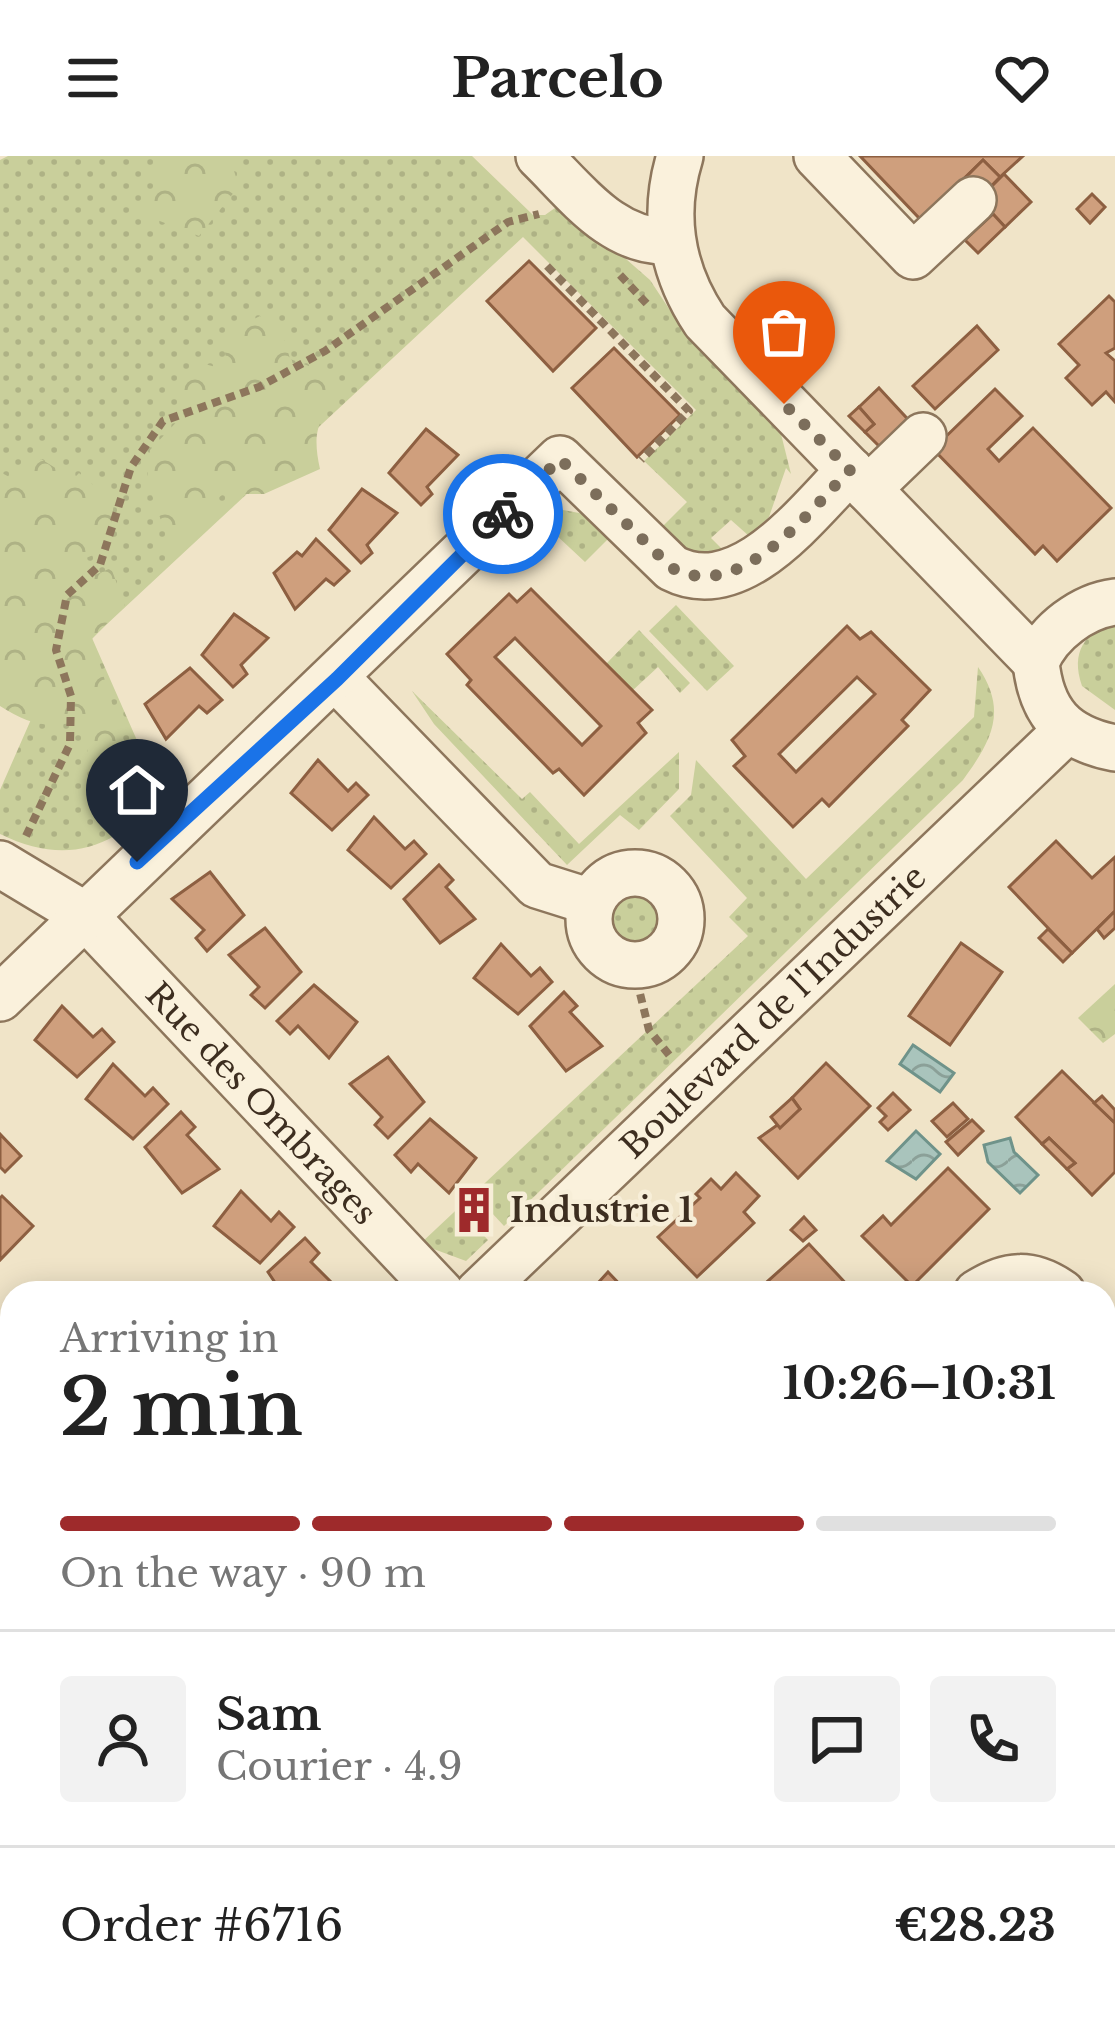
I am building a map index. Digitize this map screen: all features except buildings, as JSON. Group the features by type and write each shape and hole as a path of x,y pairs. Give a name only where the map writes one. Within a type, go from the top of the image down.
{"street":[{"path":"539,156 622,232 652,242 672,241"},
{"path":"680,156 670,202 672,241 683,280 705,321 1036,662"},
{"path":"818,156 914,256 973,200"},
{"path":"0,998 83,914 337,679 560,459 672,568 696,578 746,566 923,436"},
{"path":"1115,602 1086,611 1062,628 1042,647 1036,662 1039,692 1066,731 1115,748"},
{"path":"337,679 537,885 591,902"},
{"name":"Boulevard de l'Industrie","path":"491,1281 1066,731"},
{"name":"Rue des Ombrages","path":"10,856 83,914 430,1281"},
{"path":"627,873 643,873 671,889 682,919 679,935 658,959 633,964 599,949 591,934 591,902 599,889 627,873"},
{"path":"1005,1281 1019,1275 1043,1281"}],"path":[{"path":"10,856 70,744 71,696 56,650 67,595 100,565 131,467 163,421 259,387 292,369 508,222 546,212"},
{"path":"547,266 689,411 641,460"},
{"path":"633,964 650,1030 680,1067"}],"green space":[{"path":"8,156 472,156 533,215 545,215 562,203 650,280 685,333 781,434 791,474 786,468 769,517 749,536 731,520 711,538 728,555 687,552 655,534 687,502 644,461 696,410 523,237 92,638 161,795 126,829 88,847 67,850 24,844 0,834 0,790 51,674 0,647 0,160"},
{"path":"163,156 229,156 239,186 199,236 144,215"},
{"path":"260,316 283,334 290,359 325,372 344,392 319,426 320,469 264,494 223,494 215,501 214,517 174,557 147,481 150,450 185,413 178,386 201,363 227,370 223,334"},
{"path":"41,459 73,479 79,473 114,502 108,549 81,560 88,578 111,568 125,605 92,639 131,764 105,785 89,757 80,720 39,724 0,706 0,472 15,480"},
{"path":"563,510 590,515 615,532 585,562 555,534 521,540 510,529 537,513"},
{"path":"676,605 734,666 707,691 649,631"},
{"path":"1115,619 1115,710 1082,686 1078,663 1088,638"},
{"path":"639,630 690,683 680,693 658,667 632,691 606,664"},
{"path":"978,667 992,698 993,725 963,780 504,1226 478,1198 462,1212 488,1240 466,1261 420,1244 748,936 729,917 747,898 670,816 691,795 696,760 806,879 974,717"},
{"path":"412,691 522,799 530,792 579,844 679,752 679,789 639,830 620,815 567,865 434,724"},
{"path":"636,889 658,898 667,920 658,942 636,951 614,942 605,920 614,898"},
{"path":"1115,984 1115,1034 1103,1043 1078,1018"}],"water":[{"path":"913,1045 954,1073 940,1092 900,1064"},
{"path":"916,1131 940,1154 916,1179 887,1161"},
{"path":"1010,1138 1014,1152 1038,1175 1020,1193 988,1162 984,1145"}],"way so far":[{"path":"503,514 560,459 672,568 696,578 735,571 758,557 850,470 784,404"}],"place":[{"name":"Industrie 1","path":"474,1210"}],"route":[{"path":"137,862 337,679 503,514"}]}
